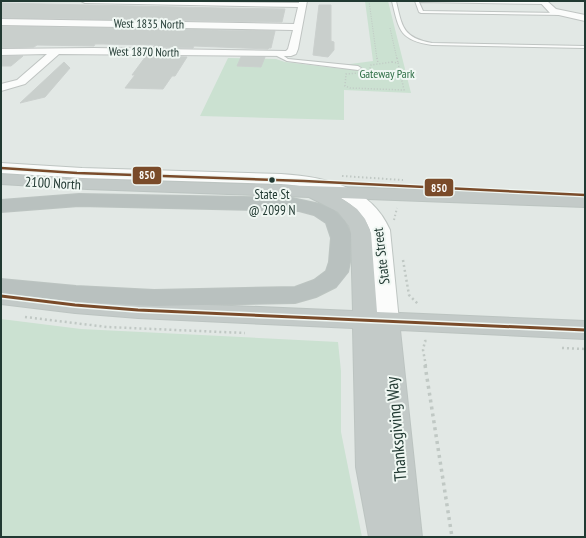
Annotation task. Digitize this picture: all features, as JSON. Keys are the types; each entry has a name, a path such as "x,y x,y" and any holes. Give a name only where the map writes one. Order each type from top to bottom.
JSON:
{"highway":[{"name":"2100 North","path":"1,179 87,184 295,188 344,193 585,201"},
{"path":"1,206 79,200 109,196 153,194 232,194 295,188 585,195"},
{"path":"295,188 321,196 339,204 356,220 361,233 376,320 372,467 386,537"},
{"path":"1,286 76,294 131,297 284,295 300,294 315,289 330,280 339,267 341,233 339,228 327,214 311,207 288,204 79,200"},
{"path":"1,296 75,305 138,310 585,330"},
{"name":"Thanksgiving Way","path":"376,320 405,537"}],"main road":[{"path":"1,168 295,188"},
{"name":"State Street","path":"344,193 364,205 378,223 380,230 376,320"}],"street":[{"path":"85,1 302,3 294,49 292,52 283,55"},
{"path":"544,2 553,11 585,18"},
{"name":"West 1835 North","path":"1,22 298,27"},
{"name":"West 1870 North","path":"1,52 126,51 283,55"},
{"path":"4,87 21,82 56,52"}],"lane":[{"path":"394,1 401,28 408,38 416,42 432,44 585,47"},
{"path":"544,2 418,1 421,12 563,14"},
{"path":"283,55 287,60 358,68"}],"path":[{"path":"369,1 378,64"},
{"path":"390,28 398,63 404,90 350,88 345,86 346,74 368,72 370,66 378,64 398,63"},
{"path":"395,226 394,220 398,206"},
{"path":"401,253 409,295 419,305"},
{"path":"433,341 425,341 423,350 452,537"},
{"path":"555,347 585,349"}],"green space":[{"name":"Gateway Park","path":"365,1 388,1 411,93 344,90 344,120 200,116 228,58 276,59 285,62 343,69 343,65 373,61"},
{"path":"1,319 81,329 338,342 341,371 341,432 362,537 1,537"}],"building":[{"path":"1,3 285,9 282,22 1,18"},
{"path":"319,5 331,5 331,41 334,42 334,50 328,57 313,55"},
{"path":"1,26 275,31 271,48 268,49 194,46 193,48 153,47 155,45 104,44 95,44 94,46 37,45 34,47 1,48"},
{"path":"1,56 23,56 11,66 1,66"},
{"path":"146,56 187,57 175,76 172,76 163,89 125,88 135,75 132,75"},
{"path":"241,57 265,57 261,67 237,66"},
{"path":"64,62 70,68 45,97 20,103"}],"transit line":[{"name":"850","path":"1,168 77,173 304,181 585,195"},
{"name":"850","path":"1,296 75,305 138,310 585,330"}],"place":[{"name":"State St @ 2099 N","path":"272,180"}]}
